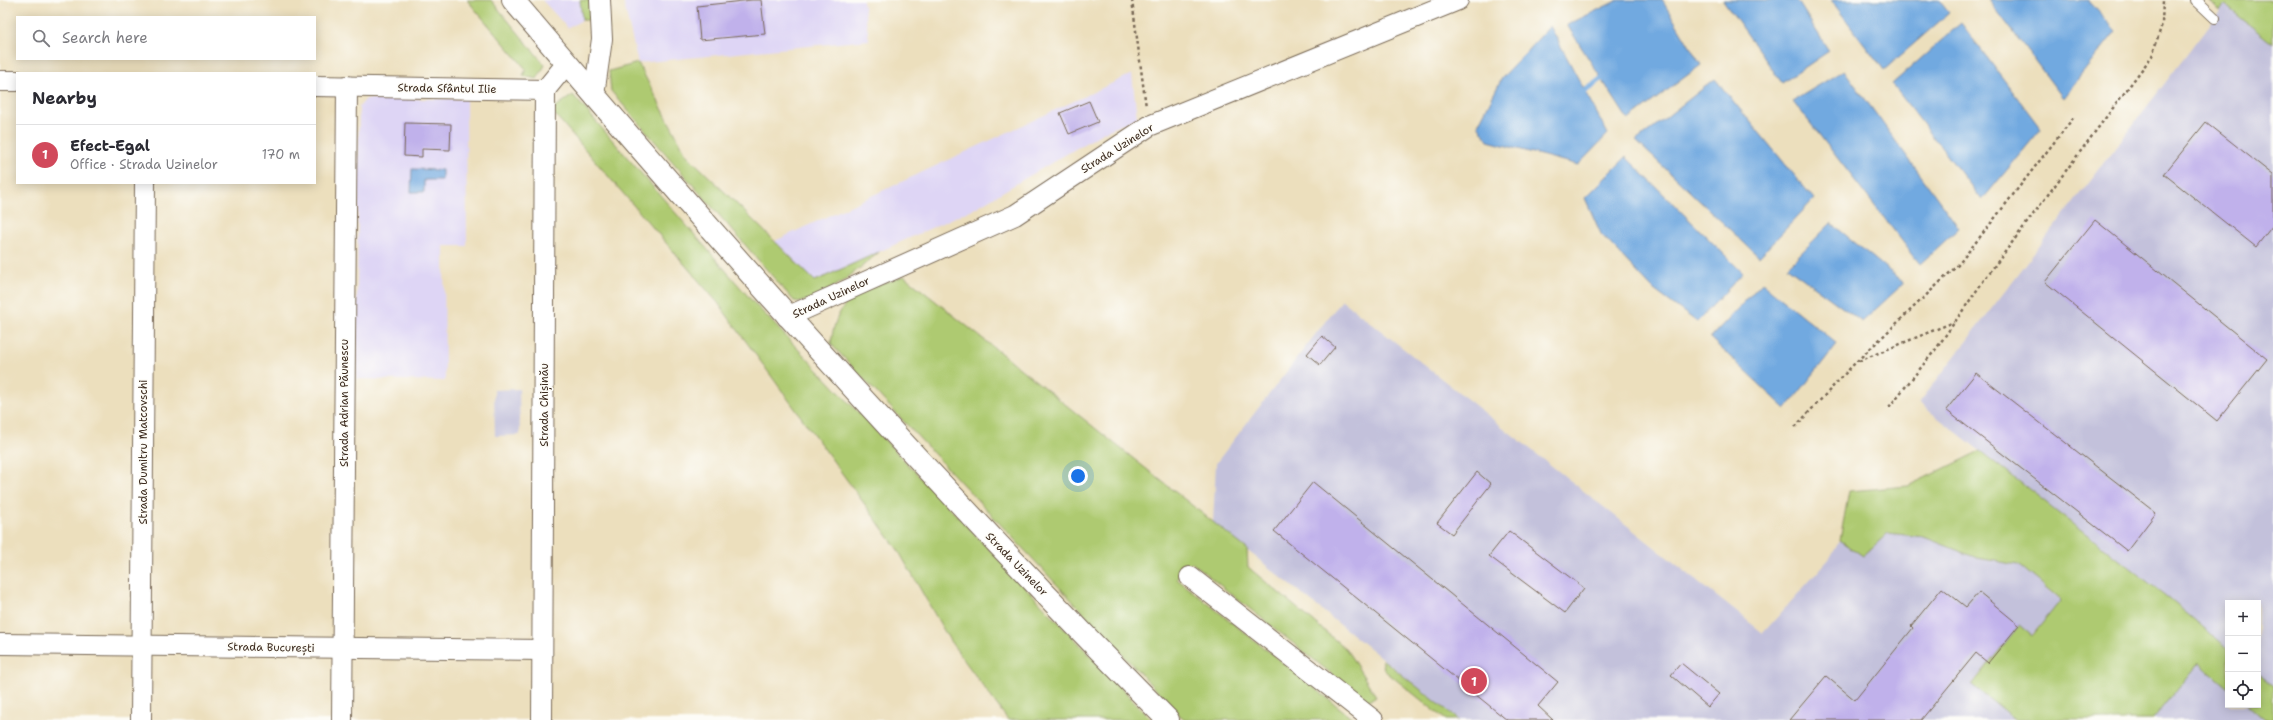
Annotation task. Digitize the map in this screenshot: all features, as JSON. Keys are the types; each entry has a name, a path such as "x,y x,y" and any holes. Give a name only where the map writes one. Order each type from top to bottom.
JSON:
{"street":[{"name":"Strada Uzinelor","path":"513,0 787,317 974,520 1168,720"},
{"path":"594,95 602,39 600,0"},
{"name":"Strada Uzinelor","path":"787,317 1015,215 1149,126 1458,0"},
{"path":"545,90 567,63"},
{"path":"0,81 16,81"},
{"name":"Strada Sfântul Ilie","path":"316,86 545,90"},
{"name":"Strada Adrian Păunescu","path":"342,720 347,86"},
{"name":"Strada Chișinău","path":"542,720 545,90"},
{"name":"Strada Dumitru Matcovschi","path":"141,720 145,184"},
{"path":"1190,577 1373,720"},
{"name":"Strada București","path":"0,644 542,650"}],"lane":[{"path":"2196,0 2215,18"}],"path":[{"path":"1132,0 1149,126"},
{"path":"1889,407 1936,349 1984,280 2152,56 2162,24 2164,0"},
{"path":"1795,427 1856,362 1958,265 2074,117"},
{"path":"1856,362 1955,322"}],"shaded area":[{"path":"542,0 580,0 582,20 568,28"},
{"path":"623,0 863,0 869,40 638,63"},
{"path":"2225,5 2273,44 2273,686 2261,676 2261,600 2225,600 2225,645 2167,597 1919,403"},
{"path":"1132,74 1137,118 1104,132 975,208 815,281 775,241"},
{"path":"366,99 466,99 467,246 444,246 445,381 356,379 359,107"},
{"path":"1342,300 1763,633 1830,558 1840,540 1863,556 1888,533 1924,537 1977,558 2019,565 2061,601 2031,636 2019,625 1972,684 2015,720 1459,720 1213,523 1216,463"},
{"path":"519,389 520,435 495,436 494,390"},
{"path":"2199,662 2225,685 2225,708 2250,708 2264,720 2153,720"}],"green space":[{"path":"467,0 491,0 545,65 537,79 523,76 526,69"},
{"path":"580,0 592,0 594,20 582,20"},
{"path":"2209,0 2273,0 2273,44 2225,5 2220,11"},
{"path":"638,63 686,154 815,281 879,252 851,275 826,292 814,298 803,301 794,301 611,91 609,71"},
{"path":"573,95 754,303 1152,720 1008,720 950,641 898,550 718,303 551,110"},
{"path":"904,276 1247,549 1248,567 1346,649 1376,696 1367,702 1191,562 1177,579 1355,720 1184,720 831,344 834,328 845,305 864,291"},
{"path":"1980,451 2167,597 2225,645 2225,685 2199,663 2153,720 2015,720 1972,685 2019,625 2032,636 2061,600 2019,565 1977,558 1924,537 1888,533 1863,556 1840,540 1849,491 1908,486"},
{"path":"1382,659 1459,720 1446,720 1384,670"},
{"path":"2261,676 2273,686 2273,720 2264,720 2250,708 2261,708"}],"water":[{"path":"1618,0 1662,0 1701,65 1628,120 1567,25"},
{"path":"1723,0 1797,0 1829,51 1782,83"},
{"path":"1831,0 1939,0 1949,13 1884,70"},
{"path":"1989,0 2088,0 2116,31 2063,98"},
{"path":"1961,23 2041,129 1982,200 1892,84"},
{"path":"1550,26 1608,134 1578,165 1488,141 1478,125 1502,78"},
{"path":"1844,70 1959,228 1920,264 1793,101"},
{"path":"1715,79 1814,199 1759,257 1636,141"},
{"path":"1626,157 1743,273 1697,322 1654,290 1601,234 1585,198"},
{"path":"412,169 442,170 442,180 424,180 424,192 411,192"},
{"path":"1831,223 1904,283 1862,322 1787,267"},
{"path":"1762,283 1837,344 1786,409 1710,338"}],"building":[{"path":"761,0 765,34 700,40 697,6"},
{"path":"1089,101 1098,122 1069,134 1060,113"},
{"path":"2206,122 2273,175 2273,225 2256,247 2164,174"},
{"path":"405,123 451,124 450,150 422,149 422,157 404,156"},
{"path":"2095,220 2267,359 2217,421 2045,282"},
{"path":"1322,336 1335,347 1320,365 1307,354"},
{"path":"1976,373 2156,513 2127,551 1946,410"},
{"path":"1477,472 1491,484 1452,534 1437,523"},
{"path":"1313,482 1558,682 1538,706 1553,720 1507,720 1274,531"},
{"path":"1509,531 1584,588 1565,613 1489,556"},
{"path":"1942,588 1966,607 1979,592 2019,625 1988,663 1976,653 1921,720 1789,720 1826,676 1855,700 1913,628 1911,626"},
{"path":"1681,663 1719,694 1708,707 1671,675"}],"waterway":[{"path":"1585,91 1601,79"}],"place":[{"name":"Efect-Egal","path":"1474,681"}]}
